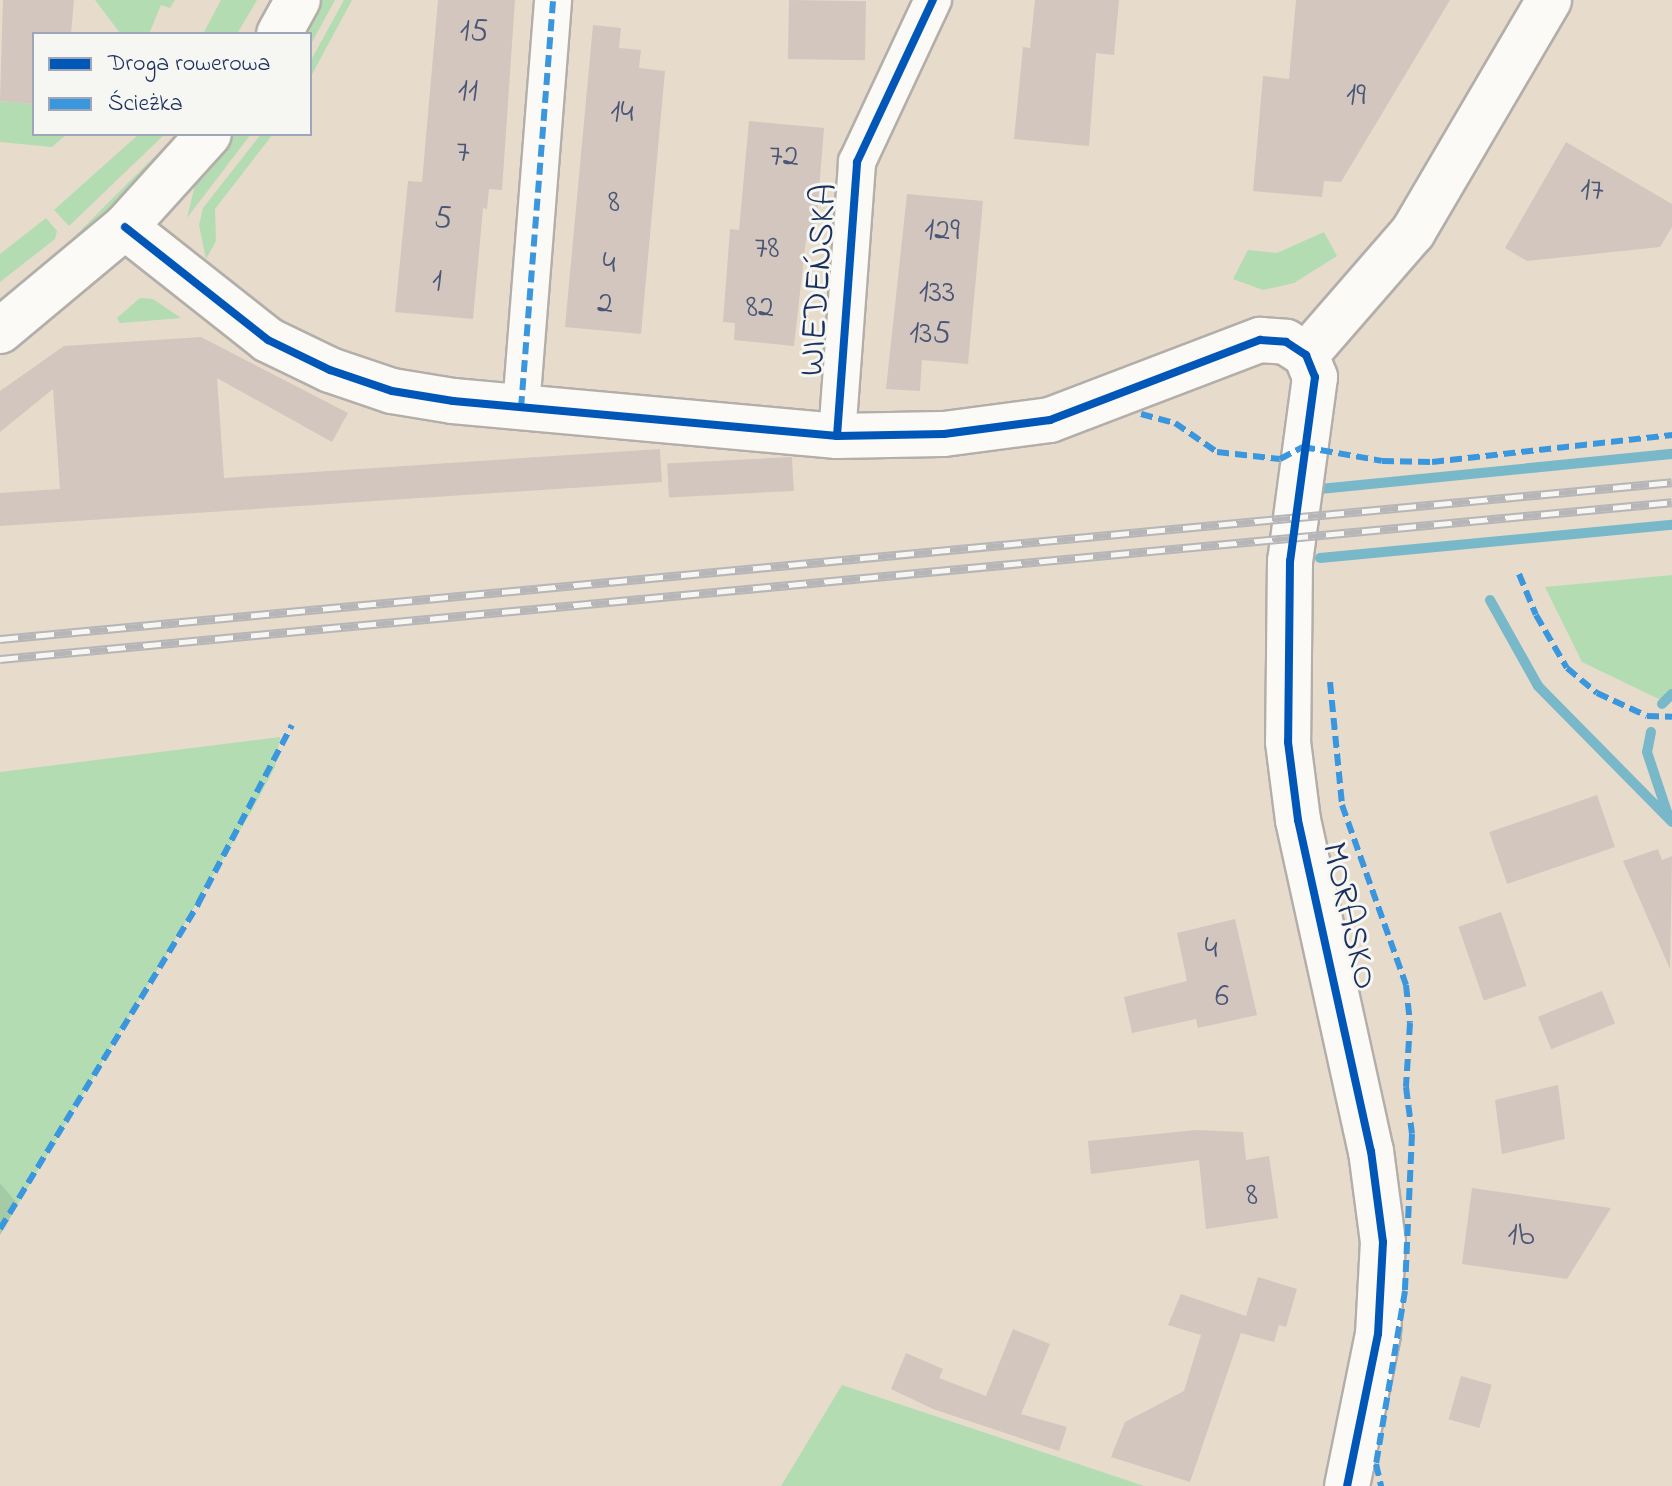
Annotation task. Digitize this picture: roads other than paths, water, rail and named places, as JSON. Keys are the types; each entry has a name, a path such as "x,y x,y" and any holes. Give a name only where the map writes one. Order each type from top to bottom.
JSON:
{"street":[{"path":"280,32 298,0"},
{"path":"521,408 553,0"},
{"name":"WIEDEŃSKA","path":"837,436 857,162 933,0"},
{"path":"125,227 268,340 330,370 392,391 521,408 837,436 944,434 1050,420 1260,340 1286,342 1306,355 1413,232 1549,0"},
{"path":"0,331 125,227 207,136"},
{"name":"MORASKO","path":"1306,355 1315,377 1290,561 1288,742 1298,820 1371,1151 1383,1242 1378,1334 1347,1486"}],"waterway":[{"path":"1320,489 1672,454"},
{"path":"1320,558 1672,525"},
{"path":"1490,600 1538,686 1672,822"},
{"path":"1662,704 1672,694"},
{"path":"1651,732 1647,752 1669,818"}],"railway":[{"path":"0,639 1672,482"},
{"path":"0,659 1672,502"}]}
